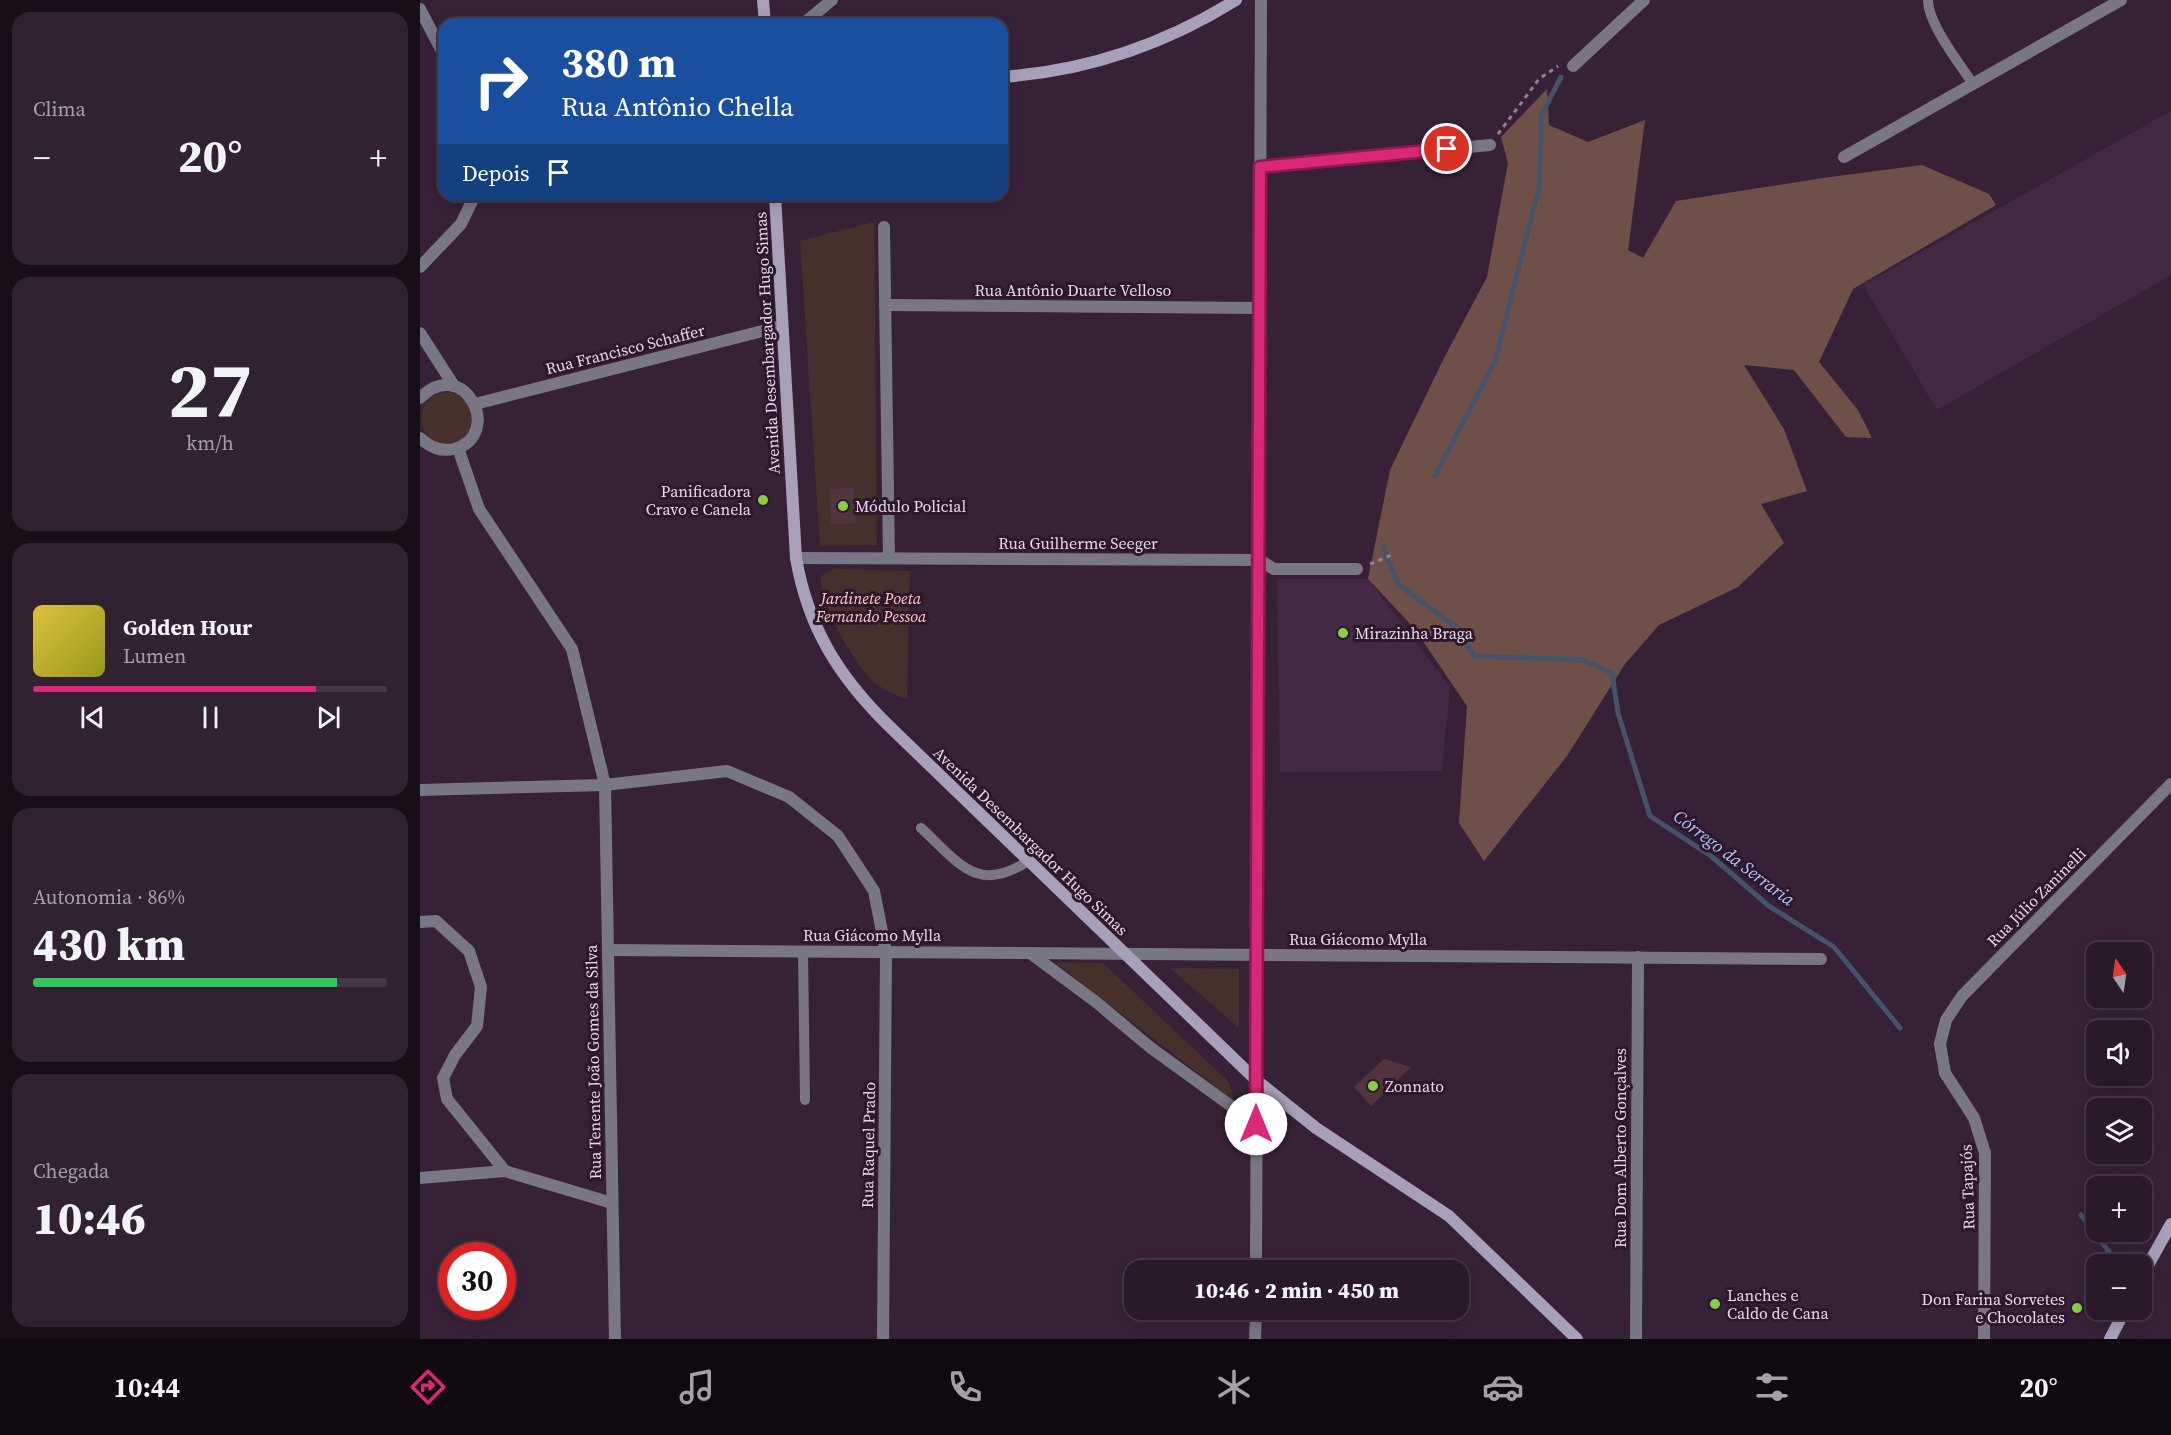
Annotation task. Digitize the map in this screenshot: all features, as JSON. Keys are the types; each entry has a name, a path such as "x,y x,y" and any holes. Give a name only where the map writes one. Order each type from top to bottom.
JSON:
{"main road":[{"path":"763,0 764,18"},
{"path":"1008,76 1060,71 1118,56 1180,32 1236,0"},
{"name":"Avenida Desembargador Hugo Simas","path":"775,201 796,558 802,587 814,622 847,682 889,726 1123,954 1256,1080 1316,1128 1449,1216 1577,1339"},
{"path":"2152,1258 2171,1224"},
{"path":"2110,1339 2120,1320"}],"street":[{"path":"810,18 832,0"},
{"path":"1256,1260 1261,0"},
{"path":"1573,66 1644,0"},
{"path":"1844,157 2121,0"},
{"path":"420,9 438,44"},
{"path":"1260,167 1490,145"},
{"path":"420,267 461,224 472,201"},
{"path":"884,227 889,558"},
{"name":"Rua Antônio Duarte Velloso","path":"885,305 1260,308"},
{"name":"Rua Francisco Schaffer","path":"475,404 782,326"},
{"path":"420,333 454,386"},
{"path":"420,398 435,387 454,386 463,390 475,404 478,414 473,434 458,448 437,449 420,438"},
{"name":"Rua Tenente João Gomes da Silva","path":"458,448 479,509 572,649 605,785 615,1339"},
{"name":"Rua Guilherme Seeger","path":"796,558 1259,560 1274,569 1357,569"},
{"name":"Rua Raquel Prado","path":"420,790 605,785 728,771 789,797 838,836 874,891 886,952 883,1339"},
{"name":"Rua Júlio Zaninelli","path":"1940,1044 1946,1020 1962,996 2171,784"},
{"path":"420,922 436,921 470,951 481,987 477,1026 455,1055 443,1078 447,1099 505,1171"},
{"name":"Rua Giácomo Mylla","path":"608,950 1821,958"},
{"path":"1030,953 1096,1002 1151,1048 1256,1124"},
{"name":"Rua Dom Alberto Gonçalves","path":"1636,1339 1638,957"},
{"name":"Rua Tapajós","path":"1940,1044 1945,1073 1974,1118 1984,1146 1984,1339"},
{"path":"420,1178 505,1171 612,1203"},
{"path":"1256,1320 1256,1339"}],"lane":[{"path":"1928,0 1928,6 1941,35 1973,84"},
{"path":"921,828 969,873 983,876 1010,874 1028,861"},
{"path":"803,951 806,1100"}],"path":[{"path":"1490,145 1539,79 1550,69 1573,66"},
{"path":"1357,569 1394,554"}],"shaded area":[{"path":"1547,89 1549,125 1588,142 1645,120 1628,250 1643,258 1676,201 1823,178 1922,165 1989,194 1996,205 1853,289 1819,362 1858,410 1872,438 1846,437 1794,370 1744,365 1784,429 1807,491 1761,504 1784,543 1738,587 1659,625 1625,664 1567,756 1484,861 1459,823 1467,706 1414,628 1368,579 1390,470 1443,360 1487,277 1508,163 1501,137"},
{"path":"2171,111 2171,275 1937,410 1863,285"},
{"name":"Mirazinha Braga","path":"1277,579 1368,579 1450,687 1442,771 1280,772"}],"green space":[{"path":"874,222 877,545 820,546 800,241"},
{"path":"447,392 461,396 469,404 473,418 469,432 461,440 447,444 433,440 425,432 421,418 425,404 433,396"},
{"name":"Jardinete Poeta Fernando Pessoa","path":"833,569 910,571 907,699 889,692 874,682 848,648 831,616 822,587 821,576"},
{"path":"1054,962 1103,963 1230,1083 1233,1100"},
{"path":"1170,968 1239,969 1239,1028"}],"building":[{"name":"Módulo Policial","path":"854,488 857,523 831,525 829,489"},
{"path":"1384,1059 1411,1067 1371,1106 1354,1087"}],"waterway":[{"path":"1435,476 1495,361 1539,188 1542,114 1561,77"},
{"name":"Córrego da Serraria","path":"1383,547 1398,584 1460,630 1474,656 1583,660 1612,673 1618,713 1650,816 1711,856 1769,906 1834,947 1900,1028"},
{"name":"Córrego da Serraria","path":"2081,1215 2110,1253"}],"place":[{"name":"Panificadora Cravo e Canela","path":"763,500"},
{"name":"Módulo Policial","path":"843,506"},
{"name":"Mirazinha Braga","path":"1343,633"},
{"name":"Zonnato","path":"1373,1086"},
{"name":"Lanches e Caldo de Cana","path":"1715,1304"},
{"name":"Don Farina Sorvetes e Chocolates","path":"2077,1308"}],"route":[{"path":"1256,1124 1260,167 1447,149"}]}
